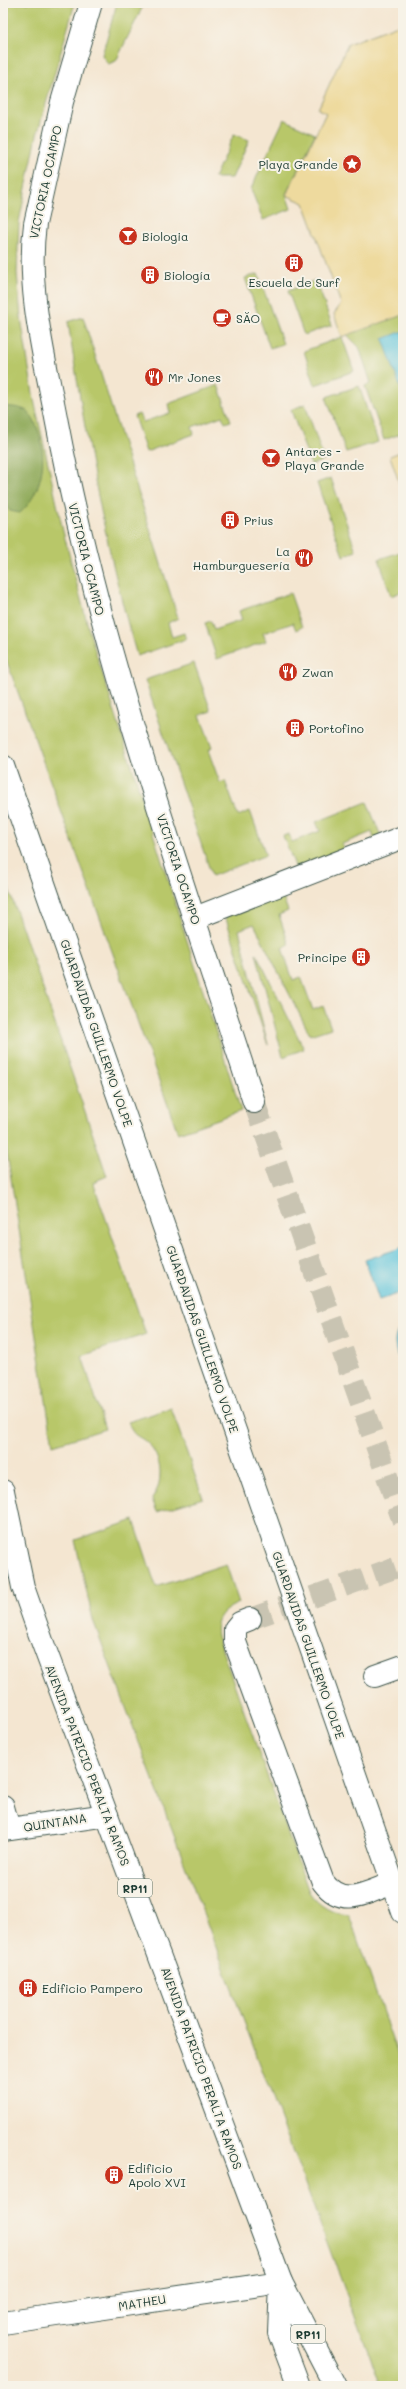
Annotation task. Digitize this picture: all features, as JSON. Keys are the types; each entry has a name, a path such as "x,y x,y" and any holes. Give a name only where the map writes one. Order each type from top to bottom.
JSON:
{"main road":[{"name":"VICTORIA OCAMPO","path":"91,3 62,102 35,224 32,243 34,295 65,464 101,618 254,1102"},
{"name":"GUARDAVIDAS GUILLERMO VOLPE","path":"3,766 403,1912"},
{"path":"195,918 403,837"},
{"name":"AVENIDA PATRICIO PERALTA RAMOS","path":"3,1496 7,1536 42,1641 281,2282 335,2386"},
{"path":"250,1619 240,1624 235,1629 235,1642 323,1882 334,1894 346,1898 393,1883"},
{"path":"375,1676 403,1666"},
{"path":"3,1807 6,1830"},
{"name":"QUINTANA","path":"6,1830 107,1815"},
{"name":"AVENIDA PATRICIO PERALTA RAMOS","path":"281,2282 279,2333 299,2386"},
{"name":"MATHEU","path":"3,2323 281,2282"}],"green space":[{"path":"3,3 75,3 37,135 19,222 17,273 21,318 34,400 63,531 90,634 241,1111 178,1133 3,651"},
{"path":"117,3 149,3 147,7 143,6 116,61 108,64 102,55"},
{"path":"284,119 315,134 286,194 291,209 263,220 251,189"},
{"path":"234,134 249,140 232,178 214,178"},
{"path":"258,274 283,344 270,348 245,278"},
{"path":"316,280 332,325 304,335 288,291"},
{"path":"403,315 403,433 384,440 365,386 371,383 359,347 347,335"},
{"path":"83,317 178,618 168,623 172,637 184,633 186,639 137,656 115,574 97,490 68,322"},
{"path":"342,337 354,371 315,385 304,351"},
{"path":"218,385 231,421 225,423 222,416 192,427 194,434 146,452 134,416 139,414 143,422 170,413 168,404"},
{"path":"359,386 378,442 346,452 326,397"},
{"path":"305,404 324,460 311,465 291,410"},
{"path":"3,406 18,408 28,412 39,432 42,444 43,457 39,482 35,493 20,513 10,511 3,501"},
{"path":"331,478 356,551 343,556 317,483"},
{"path":"403,551 403,591 391,596 379,559"},
{"path":"290,593 302,627 296,630 293,623 263,633 266,641 217,659 205,623 211,621 214,630 242,620 239,611"},
{"path":"194,663 211,711 200,715 212,748 208,750 220,783 225,781 238,816 250,811 266,855 212,876 145,680"},
{"path":"367,802 381,836 374,839 372,832 342,844 345,851 297,871 283,836 289,834 292,842 320,831 316,822"},
{"path":"3,872 107,1176 93,1182 146,1334 82,1356 105,1429 53,1445 3,1128"},
{"path":"282,895 288,911 279,915 289,945 282,948 293,980 301,977 313,1010 323,1006 331,1028 310,1035 254,924 239,930 268,1045 225,916"},
{"path":"256,953 304,1049 283,1057"},
{"path":"171,1408 203,1498 157,1512 152,1499 156,1493 160,1479 157,1459 150,1446 133,1432 128,1422"},
{"path":"134,1520 156,1587 226,1564 239,1603 224,1612 218,1619 216,1630 217,1636 309,1892 317,1902 331,1911 349,1915 403,2070 403,2386 381,2386 93,1620 75,1540"}],"sand":[{"name":"Playa Grande","path":"403,23 403,315 342,337 334,314 341,304 304,203 286,195 326,113 318,109 348,44"},
{"path":"403,451 403,494 390,456"}],"water":[{"path":"403,331 403,395 383,339"},
{"path":"403,1247 403,1292 379,1300 365,1260"},
{"path":"403,1325 403,1372 397,1354 395,1341 398,1330"}],"tunnel":[{"path":"254,1102 403,1521"},
{"path":"250,1619 403,1565"}],"place":[{"name":"Playa Grande","path":"352,164"},
{"name":"Biologia","path":"128,236"},
{"name":"Escuela de Surf","path":"294,263"},
{"name":"Biología","path":"150,275"},
{"name":"SĂO","path":"222,318"},
{"name":"Mr Jones","path":"154,377"},
{"name":"Antares - Playa Grande","path":"271,458"},
{"name":"Prius","path":"230,520"},
{"name":"La Hamburguesería","path":"304,558"},
{"name":"Zwan","path":"288,672"},
{"name":"Portofino","path":"295,728"},
{"name":"Principe","path":"361,957"},
{"name":"Edificio Pampero","path":"28,1988"},
{"name":"Edificio Apolo XVI","path":"114,2175"}]}
